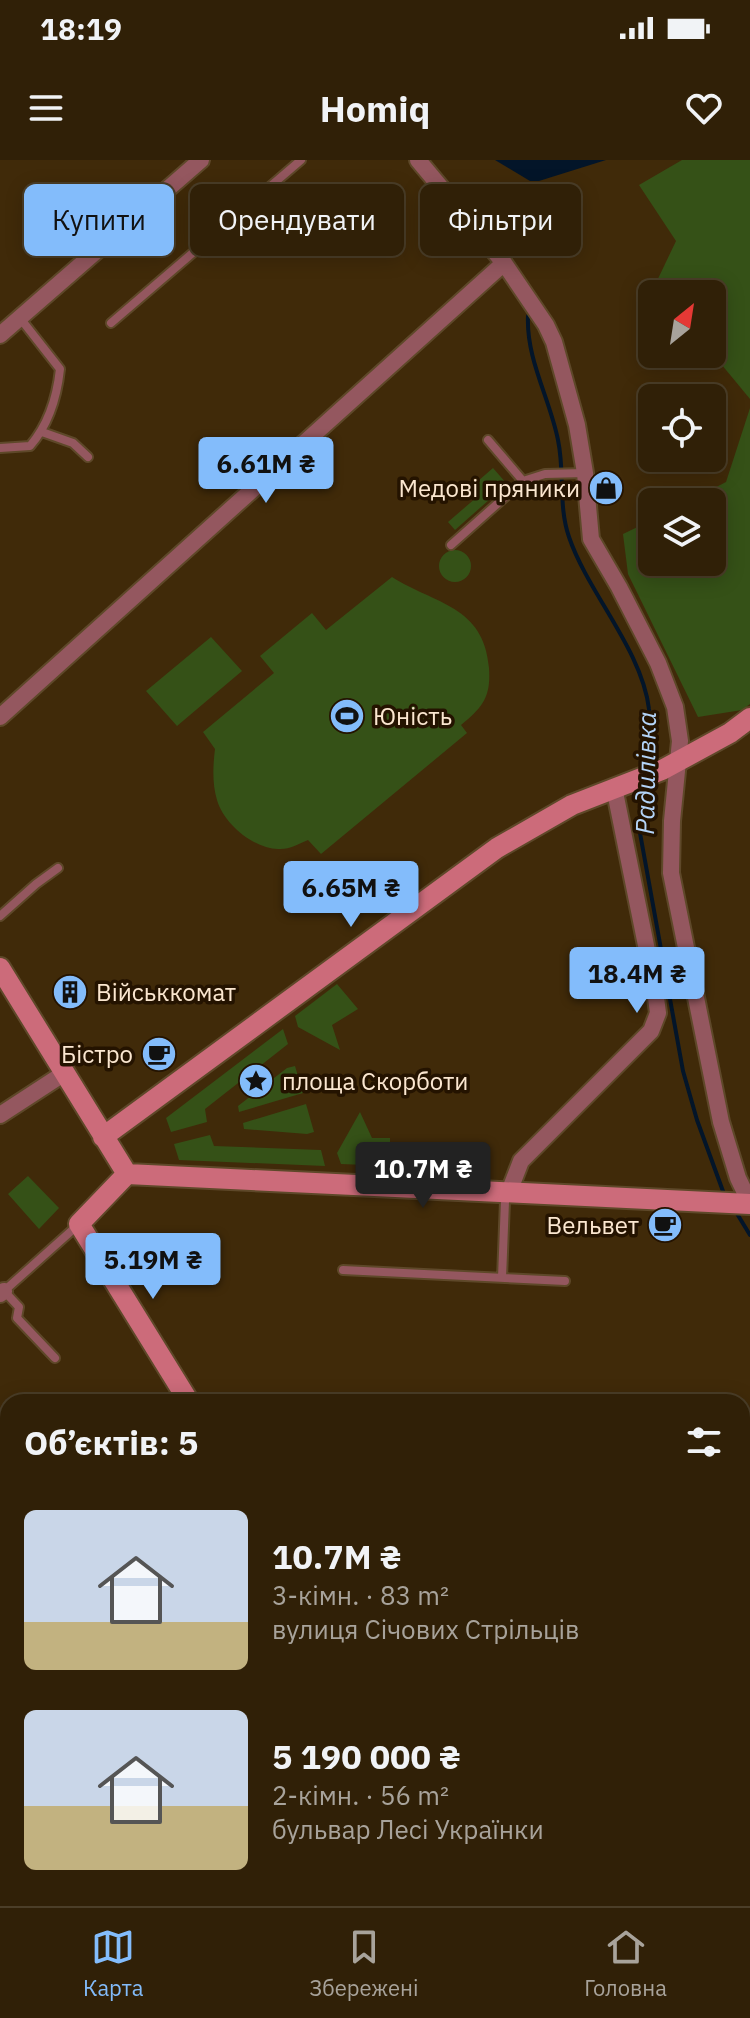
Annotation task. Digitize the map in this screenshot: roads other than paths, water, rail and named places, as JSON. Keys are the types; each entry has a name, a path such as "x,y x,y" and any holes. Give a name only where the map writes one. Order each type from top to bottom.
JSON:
{"street":[{"path":"0,335 201,160"},
{"path":"184,1394 79,1224 127,1174 740,1203 738,1178 721,1122 671,873 670,765 680,728 669,690 619,587 591,539 564,373 546,325 504,263 418,160"},
{"path":"0,717 504,263"},
{"path":"103,1137 497,848 572,805 670,765 730,733 750,718"},
{"path":"509,1192 521,1161 651,1031 658,1013 623,783"},
{"path":"0,968 127,1174"},
{"path":"0,1115 63,1074"}],"lane":[{"path":"111,323 301,160"},
{"path":"504,263 505,256"},
{"path":"0,448 30,446 42,432 49,417 60,369 20,318"},
{"path":"42,432 73,443 88,457"},
{"path":"488,440 523,481"},
{"path":"451,545 523,481 536,476 578,474"},
{"path":"0,916 58,868"},
{"path":"502,1278 505,1201 509,1192"},
{"path":"55,1358 17,1318 19,1307 2,1293 79,1224"},
{"path":"343,1270 565,1281"}],"water":[{"path":"495,160 606,160 530,181"}],"waterway":[{"name":"Радилівка","path":"528,316 531,348 558,440 569,537 626,643 644,687 650,724 646,770"},
{"name":"Радилівка","path":"643,786 640,833 683,1071 724,1194"},
{"name":"Радилівка","path":"736,1212 750,1235"}],"place":[{"name":"Медові пряники","path":"606,488"},
{"name":"Юність","path":"347,716"},
{"name":"Військкомат","path":"70,992"},
{"name":"Бістро","path":"159,1054"},
{"name":"площа Скорботи","path":"256,1081"},
{"name":"Вельвет","path":"665,1225"}]}
